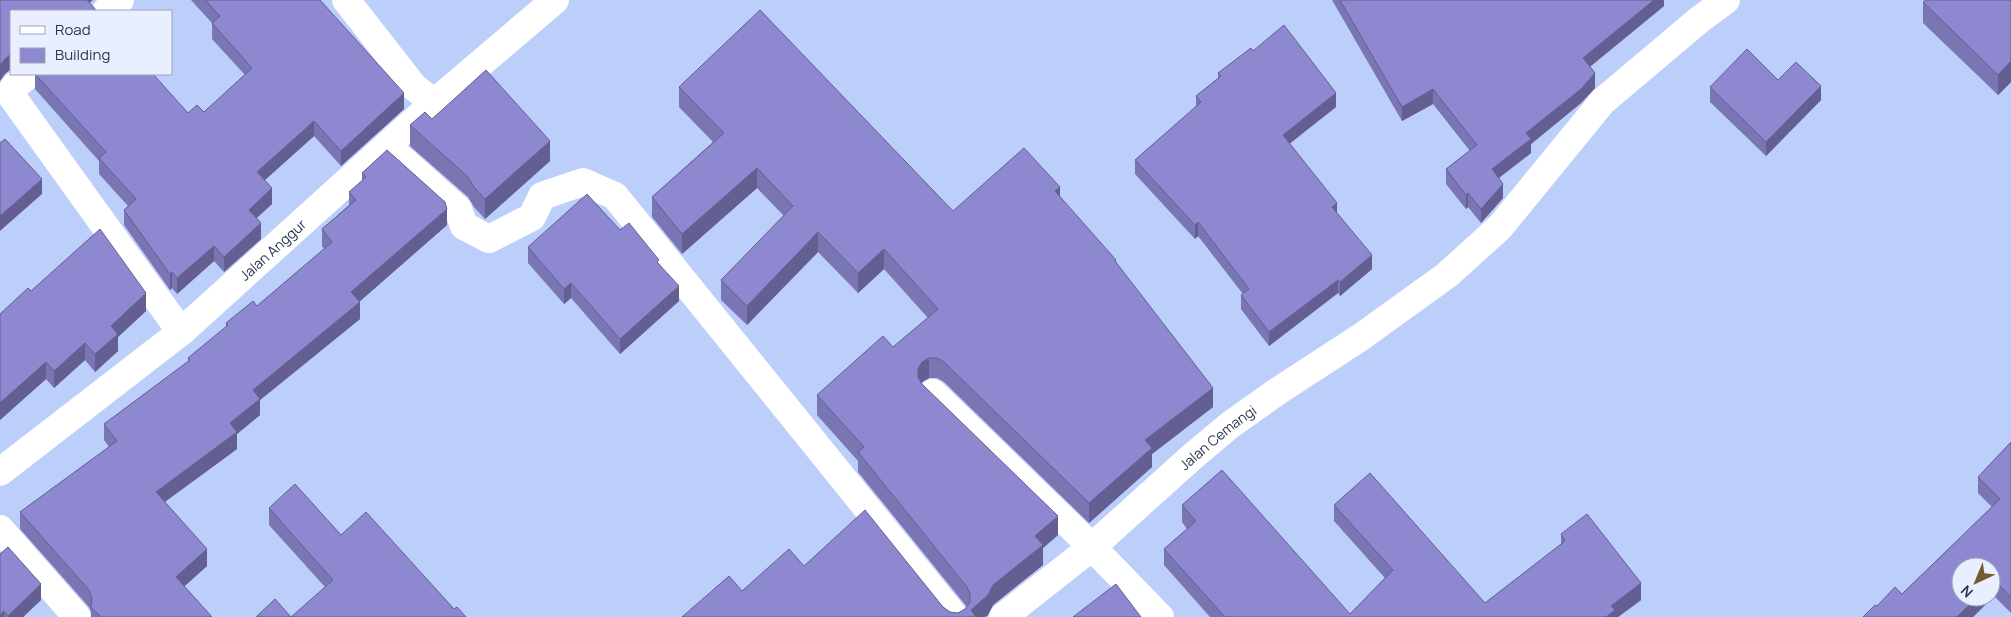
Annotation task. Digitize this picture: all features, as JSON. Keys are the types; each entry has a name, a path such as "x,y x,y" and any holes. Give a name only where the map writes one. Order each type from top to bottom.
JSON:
{"street":[{"path":"107,10 120,0"},
{"path":"346,0 414,87 434,104"},
{"name":"Jalan Anggur","path":"0,472 181,332 434,104 555,0"},
{"name":"Jalan Cemangi","path":"1003,617 1092,547 1230,425 1361,337 1447,275 1500,228 1603,100 1691,26 1726,0"},
{"path":"28,75 12,88 13,98 181,332"},
{"path":"387,146 458,210 464,226 489,239 532,217 542,196 583,182 614,196 954,617"},
{"path":"933,393 1092,547 1160,617"},
{"path":"0,529 76,617"}],"building":[{"path":"0,0 87,0 96,10 10,10 10,55 0,65"},
{"path":"205,0 320,0 404,93 341,151 314,121 257,172 272,188 249,210 261,223 224,257 214,246 177,278 172,272 170,274 124,210 136,199 99,158 106,152 36,75 154,75 188,113 197,105 204,112 252,68 212,23 220,16"},
{"path":"1340,0 1654,0 1583,58 1595,73 1581,89 1526,133 1531,139 1492,169 1503,184 1481,209 1468,193 1466,195 1446,169 1477,145 1433,89 1402,107"},
{"path":"1926,0 2011,0 2011,61 1998,75 1923,2"},
{"path":"760,10 953,211 1024,148 1060,187 1055,191 1116,260 1213,388 1145,440 1152,448 1089,503 944,362 937,358 929,358 922,362 918,369 918,377 922,384 1058,516 1035,536 1043,545 993,585 988,595 971,610 976,617 682,617 729,576 742,591 789,549 804,566 865,510 943,607 950,612 958,613 965,609 970,602 970,594 967,587 858,452 864,447 817,395 883,336 893,347 938,309 884,249 858,273 818,232 747,306 721,280 793,206 757,168 682,234 652,197 724,133 679,87"},
{"path":"1284,25 1336,93 1283,135 1337,203 1332,207 1372,255 1340,282 1338,280 1269,332 1241,295 1249,289 1198,222 1195,225 1135,160 1201,102 1196,96 1221,76 1218,73 1251,48 1253,51"},
{"path":"1747,49 1778,80 1796,62 1821,86 1766,142 1710,87"},
{"path":"486,70 550,141 485,199 468,177 410,125 425,112 432,119"},
{"path":"5,139 42,179 0,216 0,143"},
{"path":"387,150 445,202 447,209 351,292 360,302 253,390 260,399 230,423 237,432 156,492 207,549 176,577 212,617 101,617 91,607 92,598 89,590 20,512 117,441 104,424 190,360 188,358 228,325 226,323 253,301 257,306 332,242 322,229 356,200 349,192 366,177 362,173"},
{"path":"587,194 620,230 629,223 659,260 657,262 679,286 620,339 571,283 564,289 528,247"},
{"path":"100,229 146,293 111,326 118,334 95,354 85,343 54,371 46,362 0,403 0,314 28,288 31,291"},
{"path":"2011,442 2011,597 2001,587 2001,557 1951,557 1951,607 1967,607 1957,617 1863,617 1875,605 1877,606 1895,587 1902,594 2000,499 1978,477"},
{"path":"1222,470 1350,614 1393,570 1334,505 1370,473 1485,603 1565,541 1561,534 1587,514 1641,583 1611,606 1615,610 1606,617 1225,617 1164,549 1196,521 1182,505"},
{"path":"295,484 341,535 366,512 454,609 457,607 466,617 291,617 333,580 269,508"},
{"path":"8,547 41,584 8,616 4,611 0,615 0,554"},
{"path":"1116,584 1141,617 1073,617"},
{"path":"275,599 291,617 256,617"}]}
